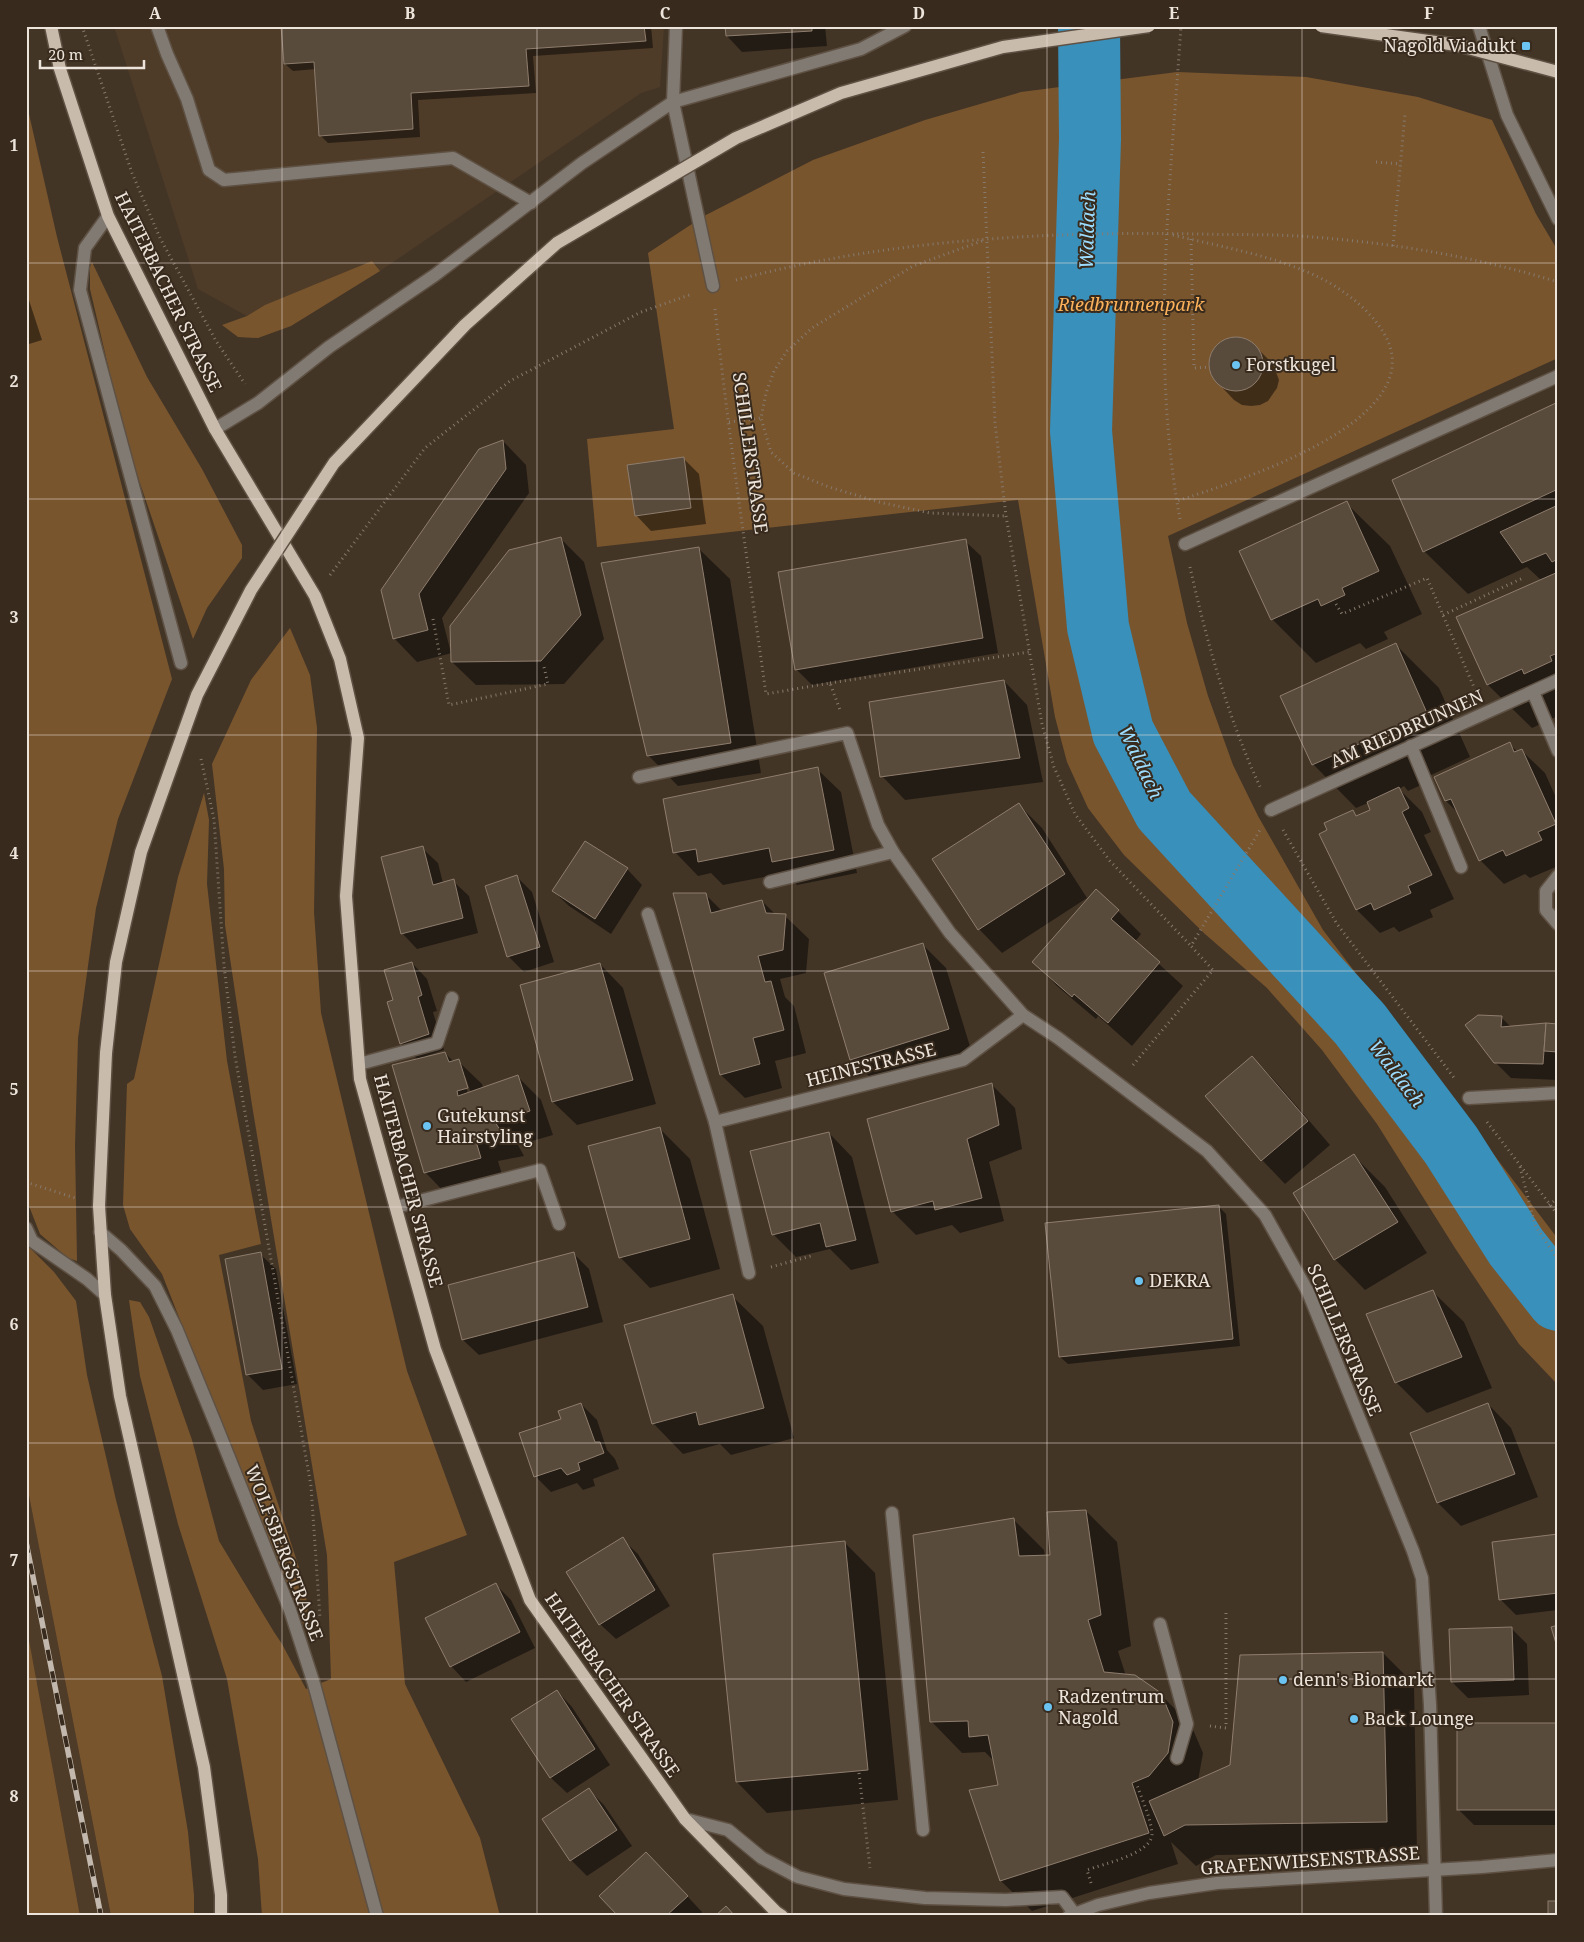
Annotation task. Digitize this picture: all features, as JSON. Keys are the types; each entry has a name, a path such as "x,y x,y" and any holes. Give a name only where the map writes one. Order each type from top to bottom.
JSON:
{"main road":[{"name":"HAITERBACHER STRASSE","path":"51,26 60,69 108,216 215,428 315,596 340,659 358,738 346,896 360,1079 436,1349 530,1600 685,1819 782,1916"},
{"path":"221,1916 222,1895 204,1767 120,1396 105,1295 99,1206 106,1053 116,962 141,852 198,695 251,590 334,463 464,325 557,243 736,138 841,94 1003,47 1149,26"},
{"path":"1320,26 1457,45 1558,72"}],"street":[{"path":"158,26 167,54 187,99 209,170 224,180 453,158 531,203"},
{"path":"676,26 673,102 713,286"},
{"path":"215,428 258,403 330,347 435,275 582,163 673,102 861,49 905,26"},
{"path":"1478,26 1507,115 1558,219"},
{"path":"108,216 85,248 80,290 181,663"},
{"path":"1185,544 1558,376"},
{"name":"AM RIEDBRUNNEN","path":"1271,810 1558,680"},
{"path":"1533,692 1558,751"},
{"path":"639,776 847,733"},
{"name":"SCHILLERSTRASSE","path":"847,733 878,825 893,852 950,933 1023,1015 1058,1038 1207,1151 1265,1215 1308,1292 1413,1551 1422,1578 1430,1705 1436,1916"},
{"path":"1411,746 1461,867"},
{"path":"770,882 893,852"},
{"path":"1558,876 1546,891 1546,910 1558,924"},
{"path":"648,914 715,1122 749,1273"},
{"path":"359,1064 437,1043 452,998"},
{"name":"HEINESTRASSE","path":"715,1122 963,1060 1023,1015"},
{"path":"1469,1098 1558,1093"},
{"path":"396,1207 540,1170 559,1224"},
{"path":"26,1228 32,1241 87,1279 105,1295"},
{"name":"WOLFSBERGSTRASSE","path":"100,1232 121,1250 155,1286 181,1338 290,1610 314,1684 377,1916"},
{"path":"892,1513 923,1830"},
{"path":"1160,1624 1188,1724 1177,1758"},
{"path":"685,1819 728,1830 762,1858 798,1877 844,1888 925,1898 1006,1900 1062,1896 1082,1912"},
{"name":"GRAFENWIESENSTRASSE","path":"1082,1912 1149,1893 1217,1883 1482,1868 1558,1860"}],"path":[{"path":"82,26 132,173 160,238 216,341 258,403"},
{"path":"1164,308 1167,233 1182,26"},
{"path":"1393,246 1405,114"},
{"path":"983,152 995,423 1006,516 1029,652 1042,724 1054,767 1075,814 1110,861 1213,970 1117,1084"},
{"path":"1376,162 1400,164"},
{"path":"1167,233 1271,259 1328,282 1364,308 1382,330 1391,349 1391,367 1384,389 1366,411 1333,436 1292,459 1177,501"},
{"path":"760,274 869,251 987,239 1028,236 1167,233 1299,236 1393,246 1452,254 1508,266 1558,282"},
{"path":"987,239 913,266 812,328 787,351 774,371 766,394 761,418 770,452 794,473 829,487 879,502 930,513 1006,516"},
{"path":"1192,240 1194,368 1208,367"},
{"path":"315,596 425,448 510,381 641,312 713,286"},
{"name":"SCHILLERSTRASSE","path":"713,286 724,397 730,422 766,694 830,683"},
{"path":"730,422 761,418"},
{"path":"1336,604 1342,614 1427,578 1486,713"},
{"path":"1443,615 1523,578"},
{"path":"433,619 449,705 548,684 544,667"},
{"path":"847,733 830,683 1029,652"},
{"path":"1271,810 1337,924 1558,1215"},
{"path":"214,819 224,966 234,1056 311,1486 320,1624"},
{"path":"1191,946 1258,833"},
{"path":"1519,1164 1535,1225 1558,1260"},
{"path":"26,1182 99,1206"},
{"path":"1550,1205 1558,1198"},
{"path":"749,1273 812,1256"},
{"path":"1188,1724 1226,1728 1226,1611"},
{"path":"860,1773 873,1891"},
{"path":"1082,1912 1086,1870 1140,1852 1148,1844 1152,1836 1151,1826 1137,1785"}],"shaded area":[{"path":"114,26 664,26 660,87 641,93 380,271 372,261 247,316 198,289"},
{"path":"26,1480 111,1916 80,1916 26,1624"}],"green space":[{"name":"Riedbrunnenpark","path":"1177,72 1306,77 1418,97 1492,120 1536,214 1558,251 1558,358 1168,536 1187,623 1208,696 1233,765 1258,816 1323,930 1558,1239 1558,1385 1519,1344 1455,1248 1377,1124 1322,1050 1267,988 1205,934 1124,855 1088,808 1067,762 1055,717 1018,500 597,547 587,439 674,429 648,253 704,216 813,160 925,120 1021,92"},
{"path":"26,101 57,237 172,679 118,819 96,908 78,1038 75,1146 77,1261 68,1258 40,1234 29,1206 26,1191"},
{"path":"372,261 380,271 291,326 258,338 238,337 222,325 247,316 265,305"},
{"path":"92,262 147,377 202,469 242,545 242,558 207,608 193,639 126,442 90,289 90,267"},
{"path":"290,628 310,675 317,728 314,912 321,1013 407,1371 467,1535 394,1562 405,1684 480,1838 500,1916 262,1916 258,1859 227,1679 178,1524 140,1376 129,1300 140,1302 149,1317 192,1440 219,1541 282,1644 306,1689 331,1679 327,1555 252,1105 225,925 224,869 212,764 251,680"},
{"path":"204,793 209,820 207,884 227,1061 261,1244 219,1255 251,1421 304,1583 312,1640 307,1633 272,1554 162,1274 130,1229 123,1205 127,1084 134,1079 178,877"},
{"path":"26,1244 54,1272 76,1301 87,1375 116,1500 162,1676 188,1832 194,1916 111,1916 26,1480"},
{"path":"26,1624 80,1916 26,1916"}],"building":[{"path":"281,26 644,26 646,41 526,49 529,86 411,93 413,129 319,136 314,62 284,64"},
{"path":"725,26 812,26 812,31 726,36"},
{"name":"Forstkugel","path":"1231,337 1241,337 1251,341 1259,349 1263,364 1259,379 1251,387 1241,391 1231,391 1221,387 1213,379 1209,369 1209,359 1213,349 1221,341"},
{"path":"1558,402 1558,489 1423,552 1392,480"},
{"path":"503,440 506,469 419,594 428,630 393,639 381,590 479,449"},
{"path":"684,457 691,508 635,516 627,465"},
{"path":"1347,501 1379,571 1342,588 1345,595 1321,606 1318,599 1271,620 1239,551"},
{"path":"1558,505 1558,559 1552,562 1546,553 1522,563 1500,532"},
{"path":"561,537 581,615 541,661 451,662 450,626 509,550"},
{"path":"966,539 983,638 795,670 778,572"},
{"path":"699,547 731,743 647,756 601,563"},
{"path":"1558,572 1558,653 1550,656 1552,661 1524,674 1522,669 1487,685 1456,617"},
{"path":"1396,643 1427,713 1387,732 1389,736 1363,748 1361,743 1312,765 1280,696"},
{"path":"1004,680 1020,758 880,777 869,702"},
{"path":"1510,742 1514,752 1522,749 1556,824 1538,832 1542,840 1506,856 1503,850 1479,861 1451,799 1445,801 1434,777"},
{"path":"818,767 834,850 772,862 769,848 698,862 696,849 673,853 663,799"},
{"path":"1399,787 1409,808 1402,812 1432,875 1408,886 1411,893 1374,910 1371,903 1356,910 1319,834 1327,830 1324,823 1353,810 1356,816 1370,810 1367,802"},
{"path":"1019,803 1065,874 978,930 932,859"},
{"path":"585,841 628,868 595,919 552,891"},
{"path":"423,846 433,885 454,879 463,918 401,934 381,857"},
{"path":"517,875 540,947 507,957 485,886"},
{"path":"1096,889 1119,910 1111,919 1160,962 1108,1023 1074,994 1072,997 1032,962"},
{"path":"673,893 706,893 711,913 762,900 766,913 786,914 783,950 758,956 765,982 771,981 784,1030 753,1038 760,1064 720,1075"},
{"path":"923,943 949,1029 850,1060 824,973"},
{"path":"412,962 422,995 418,997 429,1034 400,1044 387,1002 393,1000 384,970"},
{"path":"600,963 633,1080 552,1102 520,985"},
{"path":"1478,1015 1502,1016 1501,1027 1546,1023 1543,1064 1494,1063 1465,1025"},
{"path":"1546,1023 1558,1024 1558,1052 1544,1051"},
{"path":"445,1052 449,1062 459,1059 468,1088 457,1091 458,1096 518,1075 530,1111 495,1122 502,1133 475,1138 481,1158 424,1173 392,1065"},
{"path":"1252,1056 1308,1121 1261,1161 1205,1096"},
{"path":"992,1083 999,1125 967,1139 982,1198 935,1210 933,1201 891,1212 867,1119"},
{"path":"660,1127 690,1239 619,1258 588,1146"},
{"path":"829,1132 856,1240 826,1247 820,1223 772,1235 750,1151"},
{"path":"1354,1154 1398,1222 1334,1260 1293,1193"},
{"name":"DEKRA","path":"1219,1205 1233,1339 1059,1357 1045,1223"},
{"path":"261,1252 282,1369 246,1375 225,1259"},
{"path":"574,1252 588,1307 462,1340 448,1285"},
{"path":"1433,1290 1462,1357 1395,1383 1366,1314"},
{"path":"733,1294 764,1408 699,1425 696,1412 652,1424 624,1325"},
{"path":"581,1403 595,1442 600,1442 604,1453 578,1463 580,1470 567,1475 561,1468 534,1477 519,1433 561,1419 558,1411"},
{"path":"1488,1403 1515,1474 1437,1503 1410,1433"},
{"name":"Radzentrum Nagold","path":"1086,1510 1101,1615 1088,1620 1104,1672 1135,1675 1161,1693 1173,1722 1168,1753 1149,1776 1132,1783 1149,1833 1000,1881 969,1790 998,1785 988,1735 969,1737 968,1721 930,1722 913,1535 1014,1518 1019,1556 1050,1555 1047,1512"},
{"path":"1558,1534 1558,1593 1499,1600 1492,1542"},
{"path":"623,1537 655,1590 599,1625 566,1572"},
{"path":"845,1541 868,1770 736,1782 713,1554"},
{"path":"496,1583 520,1632 450,1667 425,1618"},
{"path":"1558,1625 1558,1650 1551,1627"},
{"path":"1512,1627 1514,1680 1451,1682 1449,1629"},
{"path":"1383,1652 1387,1822 1185,1825 1164,1836 1149,1801 1230,1765 1240,1655"},
{"path":"557,1690 595,1749 550,1778 511,1719"},
{"path":"1457,1723 1558,1723 1558,1810 1457,1810"},
{"path":"589,1788 617,1830 570,1861 542,1819"},
{"path":"646,1852 688,1896 666,1916 618,1916 599,1896"},
{"path":"1548,1901 1558,1901 1558,1916 1548,1916"},
{"path":"726,1906 735,1916 715,1916"}],"waterway":[{"name":"Waldach","path":"1089,26 1090,139 1081,431 1098,627 1123,732 1164,810 1360,1024 1451,1145 1516,1247 1558,1300"}],"railway":[{"path":"26,1542 101,1916"}],"place":[{"name":"Nagold Viadukt","path":"1526,46"},
{"name":"Forstkugel","path":"1236,365"},
{"name":"Gutekunst Hairstyling","path":"427,1126"},
{"name":"DEKRA","path":"1139,1281"},
{"name":"denn's Biomarkt","path":"1283,1680"},
{"name":"Radzentrum Nagold","path":"1048,1707"},
{"name":"Back Lounge","path":"1354,1719"}]}
